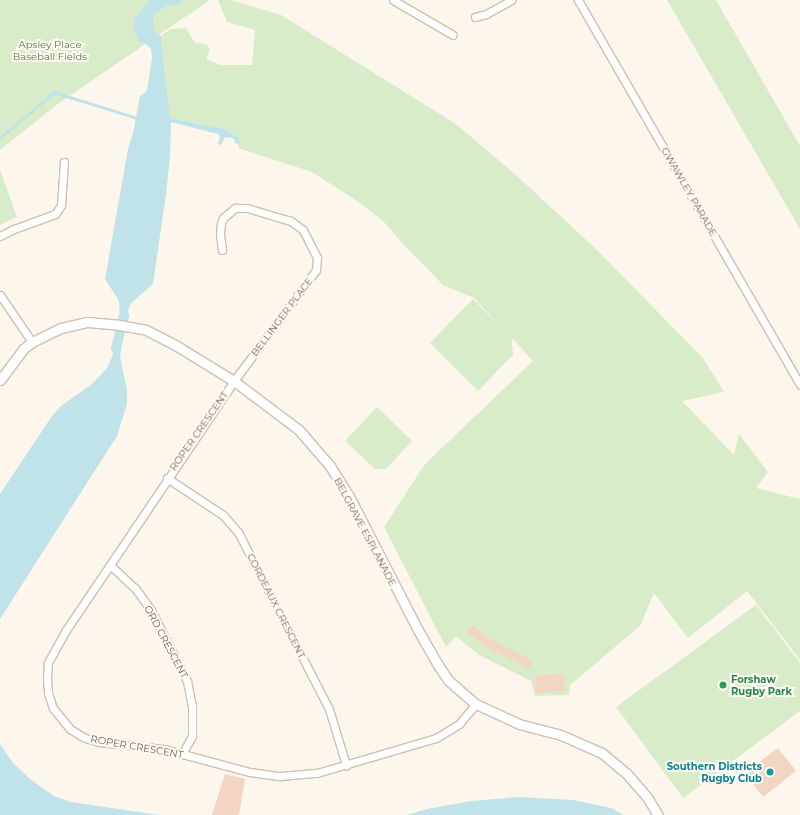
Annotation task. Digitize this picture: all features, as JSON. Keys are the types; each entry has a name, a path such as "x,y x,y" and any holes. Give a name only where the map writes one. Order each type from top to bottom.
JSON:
{"street":[{"path":"393,0 453,35"},
{"path":"475,18 486,14 511,0"},
{"name":"GWAWLEY PARADE","path":"578,0 800,384"},
{"path":"0,236 14,228 55,214 61,205 64,162"},
{"name":"BELLINGER PLACE","path":"222,250 220,223 226,214 241,207 275,216 298,225 307,235 316,258 317,265 314,275 234,381"},
{"path":"0,295 32,342"},
{"name":"BELGRAVE ESPLANADE","path":"0,380 23,349 32,342 61,328 87,322 122,325 146,330 177,346 234,381 299,430 330,466 348,496 388,574 438,665 448,680 476,704 519,724 561,735 602,753 627,774 648,797 658,815"},
{"name":"ROPER CRESCENT","path":"234,381 167,478 66,630 48,663 48,694 53,708 70,729 84,738 98,742 164,750 263,775 299,775 317,773 436,738 456,727 476,704"},
{"name":"CORDEAUX CRESCENT","path":"167,478 223,515 238,532 329,709 346,765"},
{"name":"ORD CRESCENT","path":"110,565 136,588 151,610 187,681 192,706 192,736 182,754"}],"green space":[{"name":"Apsley Place Baseball Fields","path":"0,0 210,0 59,103 0,150"},
{"path":"218,0 230,0 281,15 456,124 516,175 597,250 703,358 724,392 682,401 734,455 739,434 768,472 756,488 800,499 800,660 747,591 688,638 654,593 640,626 570,685 569,695 535,696 531,681 479,655 456,636 446,647 384,527 425,464 533,361 512,338 513,355 478,391 430,343 473,299 506,332 474,298 443,285 384,222 360,203 312,172 238,148 240,138 224,129 170,118 161,36 170,29 186,28 194,42 207,45 210,50 206,59 220,65 252,65 255,30 227,22"},
{"path":"667,0 716,0 800,146 800,229"},
{"path":"0,170 17,217 0,225"},
{"path":"377,407 412,441 386,469 375,469 345,441"},
{"name":"Forshaw Rugby Park","path":"756,605 800,663 800,711 683,798 616,707"}],"water":[{"path":"150,0 182,0 179,5 168,5 153,15 154,30 161,36 170,118 224,129 240,138 239,144 235,143 235,140 232,138 225,137 221,145 218,144 220,137 218,134 171,122 170,157 166,194 153,284 131,303 126,315 120,315 119,301 105,279 128,149 133,133 140,96 147,91 152,58 151,49 139,41 133,28 135,18"},
{"path":"117,335 123,336 120,357 127,390 127,404 117,436 0,619 0,494 52,416 62,405 91,385 107,368 112,357"},
{"path":"0,744 13,763 30,779 54,796 71,802 159,815 0,815"},
{"path":"518,797 573,800 611,808 624,815 406,815 432,808 471,801"}],"building":[{"path":"472,625 489,639 533,661 529,668 484,646 467,632"},
{"path":"564,674 565,691 536,693 535,675"},
{"name":"Southern Districts Rugby Club","path":"778,748 796,771 763,797 745,773"},
{"path":"225,774 245,779 239,815 212,815"}],"waterway":[{"path":"0,138 54,92 137,118"},
{"path":"116,348 124,315"}],"place":[{"name":"Forshaw Rugby Park","path":"723,685"},
{"name":"Southern Districts Rugby Club","path":"770,772"}]}
